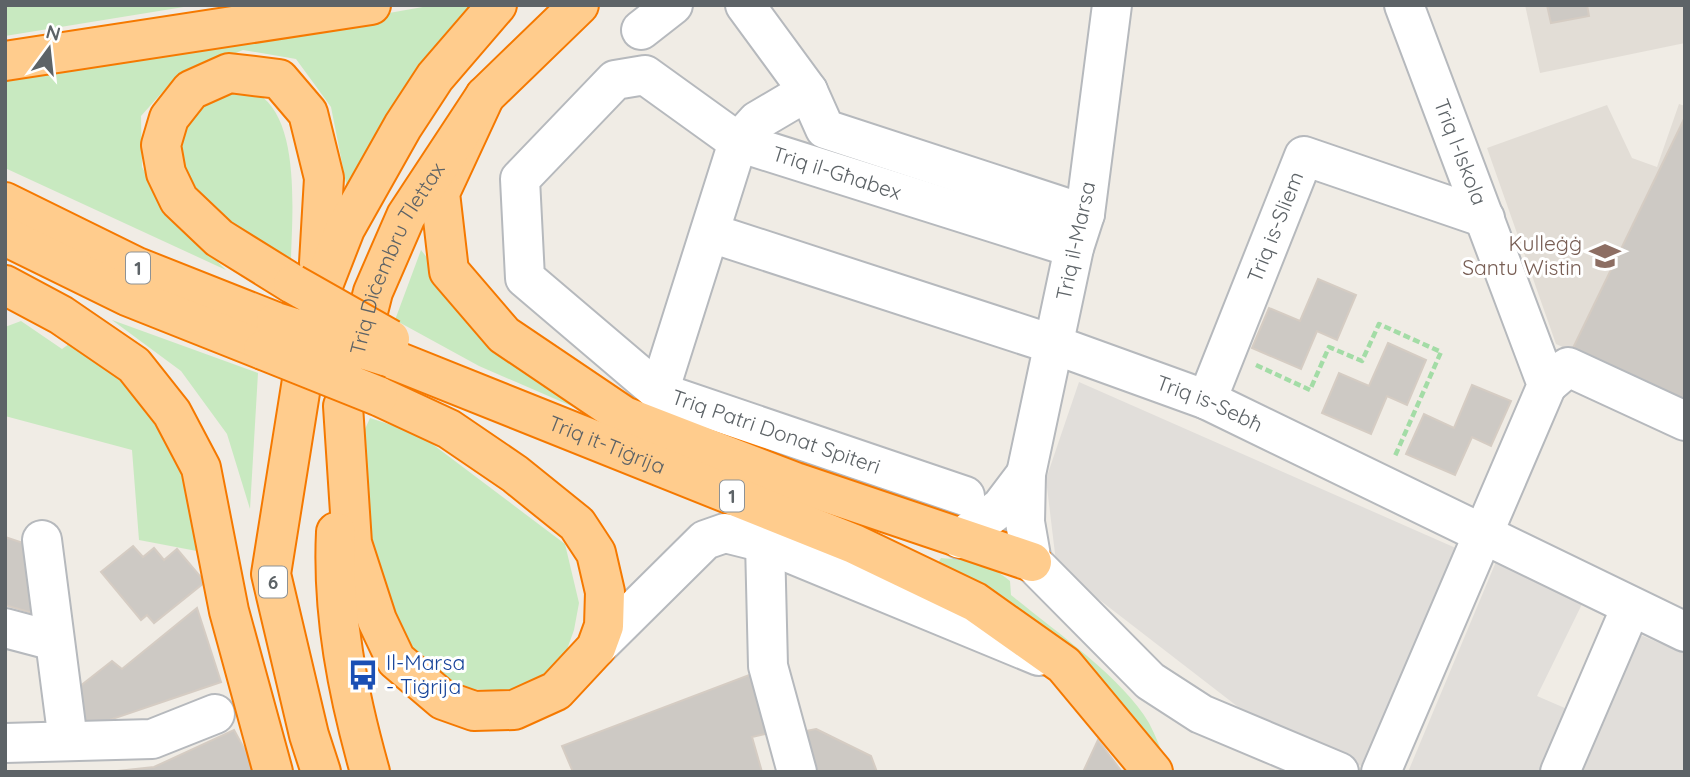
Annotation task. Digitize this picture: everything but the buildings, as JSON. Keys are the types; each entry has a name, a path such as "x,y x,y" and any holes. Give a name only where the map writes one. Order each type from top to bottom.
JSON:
{"highway":[{"path":"5,61 370,5"},
{"name":"6","path":"321,772 309,735 271,574 303,297 403,126 435,77 497,5"},
{"name":"Triq Diċembru Tlettax","path":"370,772 351,706 338,615 336,540 361,401 373,292 406,216 485,96 579,5"},
{"path":"303,297 323,229 324,178 308,113 279,79 229,73 191,90 169,118 161,145 166,173 178,200 219,238 303,297 387,347"},
{"path":"485,96 440,193 449,271 504,335 624,416 795,482 1032,562"},
{"name":"Triq it-Tiġrija","path":"5,202 269,336 361,401 449,429 515,474 576,524 596,553 605,592 604,626 596,648"},
{"name":"Triq it-Tiġrija","path":"5,236 127,296 269,336 387,347 493,400 855,544 975,602 1064,666 1153,772"},
{"path":"5,285 61,315 134,365 172,413 201,468 229,611 273,772"},
{"path":"361,401 352,543 377,620 396,660 443,700 474,711 514,710 556,691 596,648"}],"street":[{"path":"641,30 673,5"},
{"name":"Triq il-Għabex","path":"745,5 808,91 825,130 1079,231"},
{"name":"Triq il-Marsa","path":"1032,562 1025,522 1026,474 1079,231 1112,5"},
{"name":"Triq l-Iskola","path":"1404,5 1547,385"},
{"name":"Triq il-Għabex","path":"615,80 645,75 738,142 1079,231"},
{"name":"Triq Patri Donat Spiteri","path":"615,80 520,179 525,278 659,392 965,496"},
{"path":"659,392 738,142 757,121 808,91"},
{"name":"Triq is-Sliem","path":"1207,400 1304,156 1485,218"},
{"name":"Triq is-Sebħ","path":"711,233 1055,345 1207,400 1486,533 1685,632"},
{"path":"1381,772 1486,533 1547,385 1568,367 1685,421"},
{"name":"Triq il-Marsa","path":"960,539 1002,507 1026,474"},
{"path":"596,648 705,540 725,533 765,543 1064,666"},
{"path":"42,540 68,741"},
{"path":"765,543 768,666 797,772"},
{"path":"1032,562 1150,681 1201,714 1339,772"},
{"path":"1560,772 1632,607"},
{"path":"5,628 54,641"},
{"path":"5,743 152,739 215,714"}],"path":[{"path":"1227,351 1310,390 1329,347 1362,361 1379,324 1441,352 1382,483"}],"shaded area":[{"path":"1525,5 1685,5 1685,43 1540,73"},
{"name":"Kulleġġ Santu Wistin","path":"1679,104 1685,106 1685,402 1556,344 1487,148 1607,105 1632,158 1657,167"},
{"path":"1079,382 1458,549 1361,766 1255,720 1097,598 1056,562 1046,479"},
{"path":"1498,557 1585,598 1537,696 1567,709 1541,772 1408,772"},
{"path":"1636,633 1685,654 1685,772 1575,772"}],"green space":[{"path":"5,5 196,5 5,36"},
{"path":"434,5 477,5 347,188 331,107 296,59 243,50 175,78 141,116 142,167 168,214 226,270 5,168 5,81"},
{"path":"215,85 258,94 272,107 281,125 288,146 291,170 291,259 216,215 182,173 173,139"},
{"path":"421,250 489,336 606,421 479,366 395,320"},
{"path":"112,320 258,373 250,509 227,434 181,371"},
{"path":"21,321 62,349 76,339 123,383 152,416 175,452 184,472 193,501 202,552 139,540 132,450 5,416 5,327"},
{"path":"370,418 419,434 565,544 579,603 574,630 565,655 543,675 518,691 463,689 414,658 374,581 357,447"},
{"path":"941,558 978,564 994,570 1010,581 1011,595 1086,655 1137,706 1152,728 1166,763 938,563"}],"place":[{"name":"Kulleġġ Santu Wistin","path":"1605,256"},
{"name":"Il-Marsa - Tiġrija","path":"363,675"}]}
